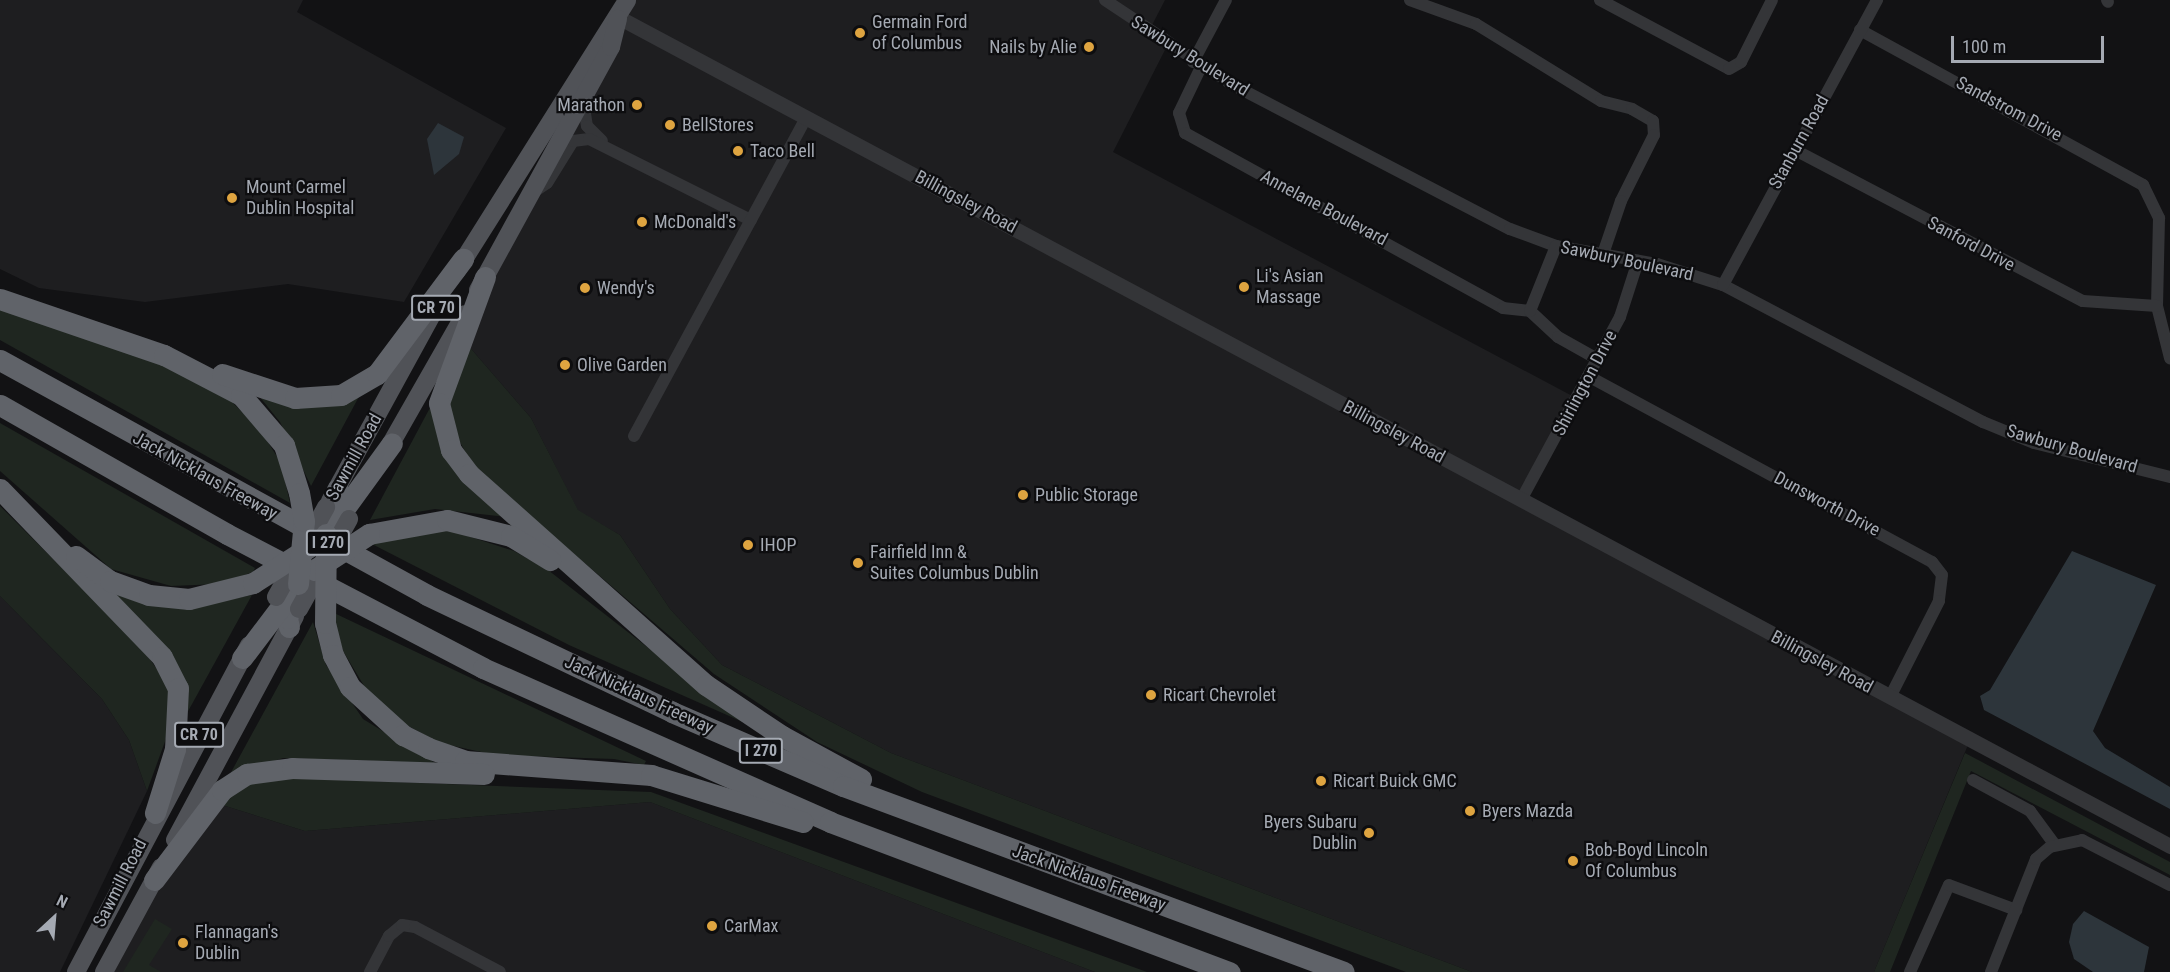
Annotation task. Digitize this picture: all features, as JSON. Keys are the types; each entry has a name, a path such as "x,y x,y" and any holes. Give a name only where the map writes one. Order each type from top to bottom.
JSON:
{"highway":[{"path":"0,299 295,398 341,395 377,374 463,259"},
{"path":"485,277 439,403 451,450 469,474 706,685 782,736 845,772 1033,858"},
{"path":"164,355 241,395 267,420 284,445 299,493 302,552 298,584 288,608 242,657"},
{"name":"Jack Nicklaus Freeway","path":"0,360 248,501 486,624 832,782 1344,972"},
{"name":"I 270","path":"0,405 227,534 483,668 892,846 1230,972"},
{"path":"0,488 110,581 149,595 189,599 253,584 326,534 338,513 392,444"},
{"path":"0,488 162,657 178,688 176,749 155,813"},
{"path":"337,489 338,513"},
{"path":"298,584 324,563 369,534 447,520 511,536 635,623"},
{"path":"326,534 325,623 333,655 350,687 403,735 465,761 651,775 726,801 892,846"},
{"path":"154,880 222,790 269,768 551,776 597,771"}],"main road":[{"name":"Sawmill Road","path":"337,489 463,259 598,39 618,17 627,0"},
{"name":"Sawmill Road","path":"392,444 611,47 618,17"},
{"name":"Sawmill Road","path":"104,972 154,880 288,608 302,552 338,513"},
{"name":"Sawmill Road","path":"288,608 324,563 338,513"},
{"name":"Sawmill Road","path":"76,972 155,813 242,657"}],"street":[{"name":"Sawbury Boulevard","path":"1105,0 1197,64 1469,210 1557,246 1638,261 1723,285 1983,423 2034,443 2170,477"},
{"name":"Annelane Boulevard","path":"1226,0 1197,64 1179,112 1185,133 1503,308 1530,311"},
{"path":"1410,0 1476,24 1532,53 1601,101 1632,109 1653,121 1654,135 1621,201 1603,254"},
{"path":"1600,0 1734,69 1772,0"},
{"name":"Stanburn Road","path":"1723,285 1877,0"},
{"name":"Billingsley Road","path":"618,17 2170,846"},
{"name":"Sandstrom Drive","path":"1860,30 2131,176 2152,195 2159,218 2157,306"},
{"path":"583,98 587,126 602,141 751,220"},
{"path":"634,436 806,118"},
{"path":"529,195 547,183 573,141 602,141"},
{"name":"Sanford Drive","path":"1795,150 2083,301 2157,306"},
{"path":"1557,246 1530,311 1558,337 1597,359"},
{"name":"Shirlington Drive","path":"1521,500 1620,317 1638,261"},
{"path":"2157,306 2170,358"},
{"name":"Dunsworth Drive","path":"1588,376 1932,562 1942,575 1939,601 1890,697"},
{"path":"1973,780 2030,811 2055,845"},
{"path":"1991,972 2036,859 2055,845 2082,840 2170,885"},
{"path":"1910,972 1949,885 2016,910"},
{"path":"370,972 389,936 402,926 415,927 500,972"}],"shaded area":[{"name":"Mount Carmel Dublin Hospital","path":"0,0 303,0 297,12 506,128 404,302 288,284 145,302 39,288 0,269"},
{"path":"627,0 1165,0 1149,31 1168,44 1113,152 1576,398 1522,500 1970,740 1874,972 1472,972 891,753 722,665 670,609 620,535 578,511 531,418 466,343 485,277"},
{"path":"438,123 464,137 459,154 434,175 427,139"},
{"path":"0,306 143,355 229,399 261,431 281,463 290,503 0,340"},
{"path":"466,343 531,418 578,510 620,535 670,609 722,665 891,753 1472,972 1406,972 922,792 817,742 714,674 475,469 447,419 452,371"},
{"path":"255,391 362,391 311,486 280,422"},
{"path":"432,404 442,453 507,517 435,509 370,520"},
{"path":"0,423 255,568 253,572 219,584 171,586 111,569 0,471"},
{"path":"0,506 143,649 167,684 175,714 147,791 129,740 102,699 0,596"},
{"path":"443,528 514,551 548,570 745,723 569,645 370,543"},
{"path":"2072,551 2156,585 2093,731 2105,748 2170,787 2170,809 1984,710 1980,696 1990,690"},
{"path":"112,591 193,607 252,595 186,715"},
{"path":"0,596 102,699 129,740 147,791 60,972 0,972"},
{"path":"332,612 646,761 644,765 614,759 495,755 440,743 401,722 366,689 343,651"},
{"path":"313,622 326,665 363,719 435,763 283,758 229,776"},
{"path":"1965,753 2170,862 2170,875 1971,771 1890,972 1874,972"},
{"path":"266,777 651,792 1147,972 1095,972 650,802 305,831 219,804 229,792"},
{"path":"650,802 1095,972 112,972 158,886 219,804 305,831"},
{"path":"2084,911 2149,947 2144,972 2093,972 2074,959 2069,942 2073,924"},
{"path":"155,919 172,929 149,965 161,972 123,972"}],"place":[{"name":"Germain Ford of Columbus","path":"860,33"},
{"name":"Nails by Alie","path":"1089,47"},
{"name":"Marathon","path":"637,105"},
{"name":"BellStores","path":"670,125"},
{"name":"Taco Bell","path":"738,151"},
{"name":"Mount Carmel Dublin Hospital","path":"232,198"},
{"name":"McDonald's","path":"642,222"},
{"name":"Li's Asian Massage","path":"1244,287"},
{"name":"Wendy's","path":"585,288"},
{"name":"Olive Garden","path":"565,365"},
{"name":"Public Storage","path":"1023,495"},
{"name":"IHOP","path":"748,545"},
{"name":"Fairfield Inn & Suites Columbus Dublin","path":"858,563"},
{"name":"Ricart Chevrolet","path":"1151,695"},
{"name":"Ricart Buick GMC","path":"1321,781"},
{"name":"Byers Mazda","path":"1470,811"},
{"name":"Byers Subaru Dublin","path":"1369,833"},
{"name":"Bob-Boyd Lincoln Of Columbus","path":"1573,861"},
{"name":"CarMax","path":"712,926"},
{"name":"Flannagan's Dublin","path":"183,943"}]}
